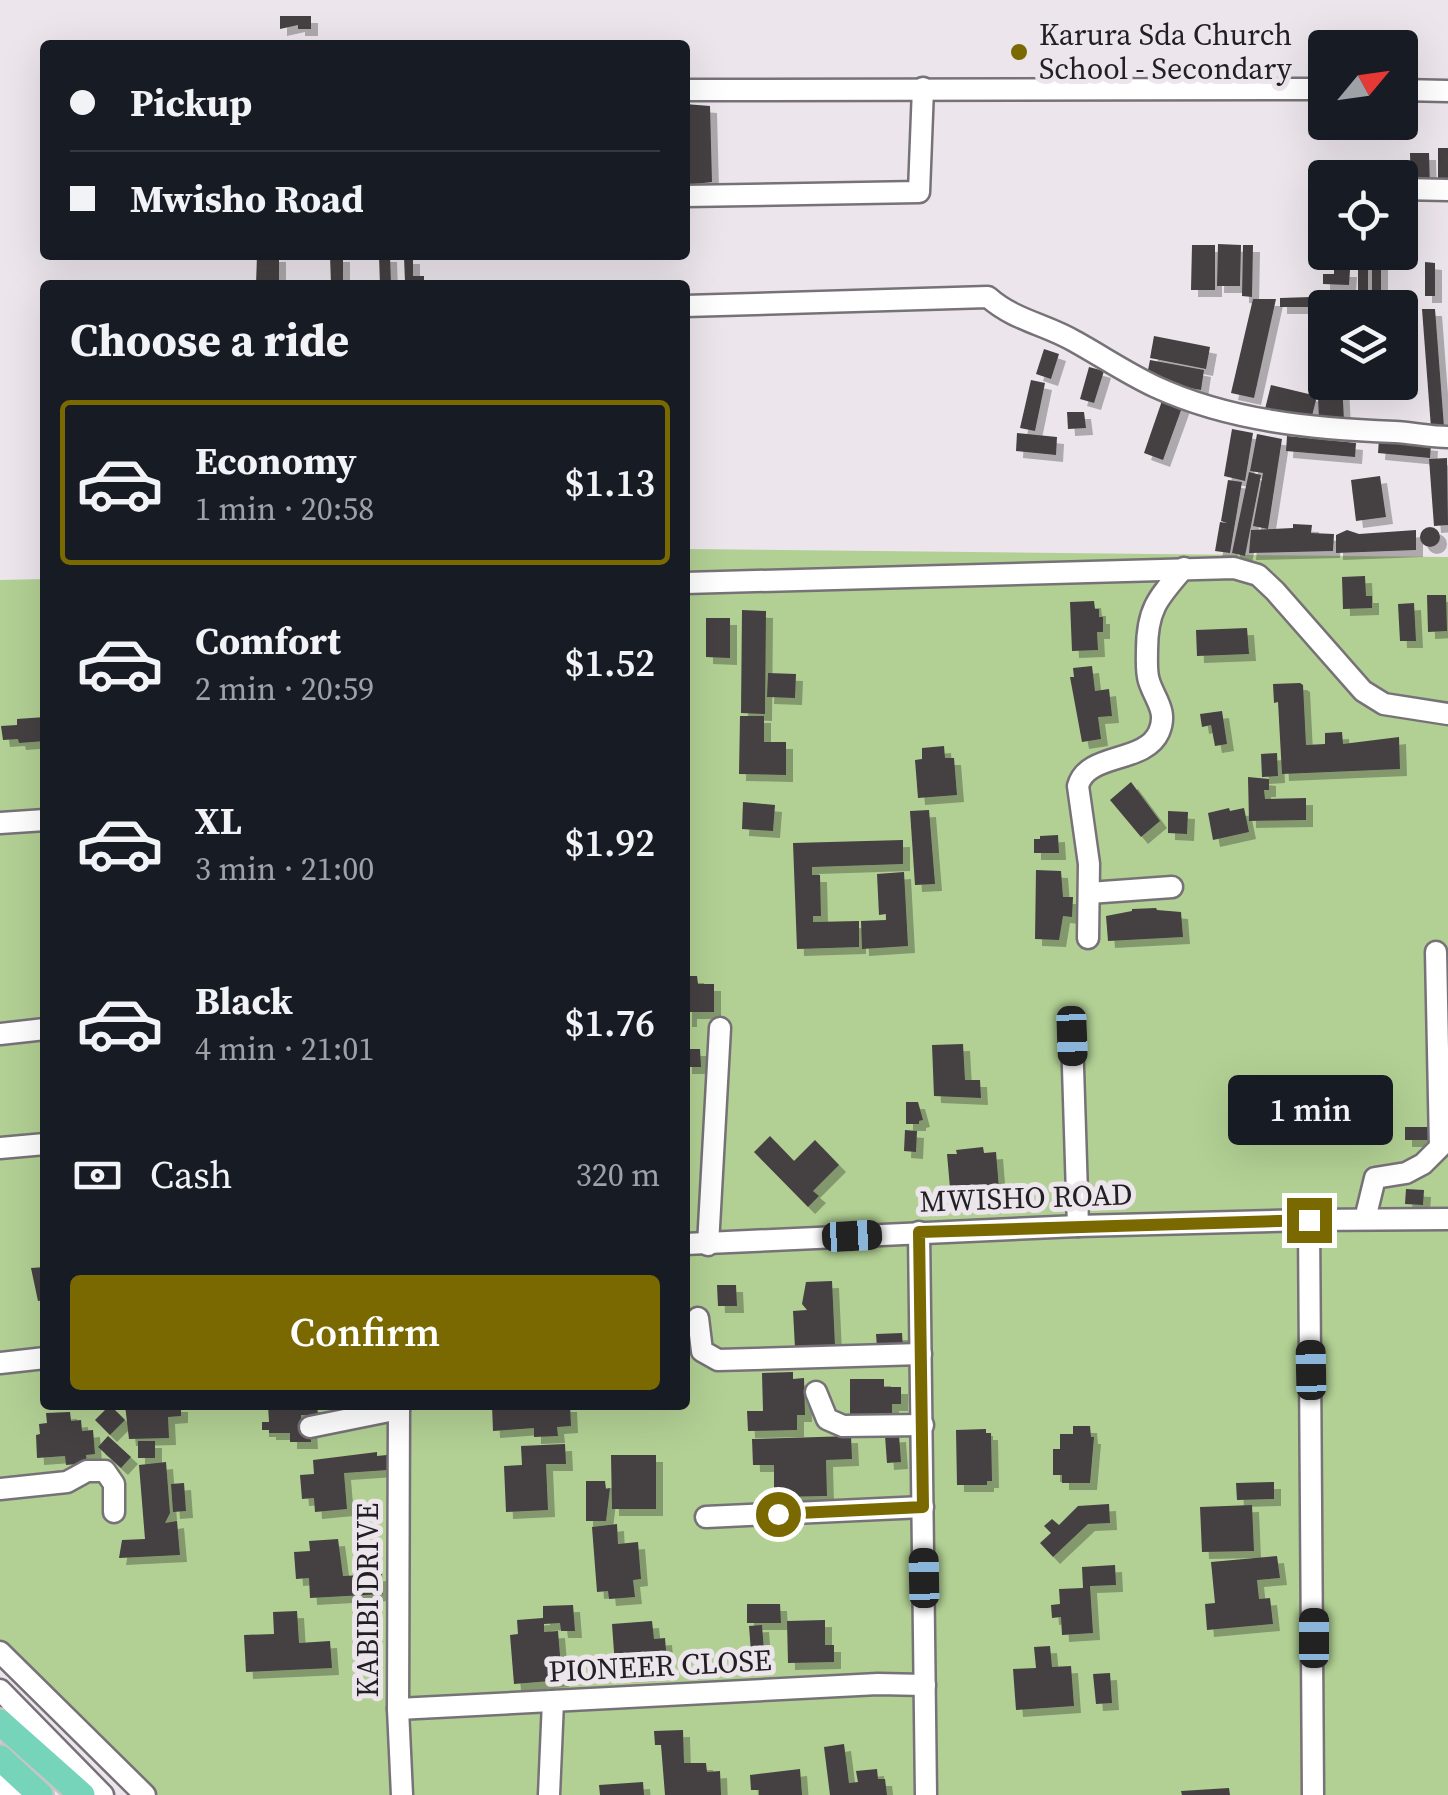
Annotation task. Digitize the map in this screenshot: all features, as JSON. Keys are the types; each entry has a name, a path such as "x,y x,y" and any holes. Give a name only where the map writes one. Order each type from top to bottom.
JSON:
{"main road":[{"path":"0,1722 82,1795"},
{"path":"0,1758 40,1795"}],"street":[{"path":"690,196 919,192 923,88"},
{"path":"690,90 1308,89"},
{"path":"1418,91 1448,92"},
{"path":"1418,189 1448,190"},
{"path":"690,306 988,297 1006,313 1077,342 1159,388 1196,401 1320,430 1448,438"},
{"path":"1088,938 1089,864 1080,778 1088,770 1138,750 1156,739 1162,728 1163,710 1147,678 1148,619 1156,600 1184,568"},
{"path":"690,583 1234,568 1258,576 1363,690 1384,704 1448,714"},
{"path":"0,823 40,820"},
{"path":"1088,893 1172,887"},
{"path":"1365,1219 1375,1178 1406,1173 1440,1147 1436,952"},
{"path":"708,1244 720,1028"},
{"path":"0,1034 40,1030"},
{"path":"1072,1036 1078,1226"},
{"path":"0,1148 40,1144"},
{"name":"MWISHO ROAD","path":"690,1244 1078,1226 1448,1219"},
{"path":"1309,1220 1313,1795"},
{"path":"919,1232 926,1795"},
{"path":"698,1318 702,1350 718,1360 921,1354"},
{"path":"0,1364 40,1359"},
{"path":"816,1392 827,1419 843,1426 923,1425"},
{"path":"310,1426 385,1410"},
{"name":"KABIBI DRIVE","path":"399,1410 398,1709 402,1795"},
{"path":"0,1489 67,1482 87,1471 106,1472 114,1484 114,1512"},
{"path":"706,1517 923,1507"},
{"path":"0,1652 145,1795"},
{"name":"PIONEER CLOSE","path":"398,1709 878,1684 926,1686"},
{"path":"0,1690 103,1795"},
{"path":"549,1795 553,1702"},
{"path":"0,1785 11,1795"}],"green space":[{"path":"690,549 1448,557 1448,1795 143,1795 0,1659 0,580 40,579 40,1410 690,1410"}],"building":[{"path":"280,16 311,16 311,29 298,29 298,25 280,29"},
{"path":"690,104 710,106 712,182 690,184"},
{"path":"1438,148 1448,148 1448,182 1438,182"},
{"path":"1410,153 1429,153 1430,187 1418,187 1418,160 1410,160"},
{"path":"1218,244 1241,245 1240,286 1217,286"},
{"path":"1192,245 1215,245 1215,290 1191,290"},
{"path":"1243,245 1253,245 1252,297 1242,296"},
{"path":"257,260 279,260 279,280 256,280"},
{"path":"330,260 343,260 343,280 331,280"},
{"path":"379,260 390,260 391,280 380,280"},
{"path":"404,260 413,260 413,276 424,276 424,280 405,280"},
{"path":"1425,262 1435,263 1435,296 1425,296"},
{"path":"1334,270 1350,270 1349,285 1323,284 1323,274 1334,274"},
{"path":"1358,270 1368,270 1368,290 1358,290"},
{"path":"1372,270 1381,270 1381,290 1372,290"},
{"path":"1308,297 1308,307 1280,307 1280,298"},
{"path":"1253,299 1276,299 1254,398 1231,393"},
{"path":"1422,309 1435,309 1444,427 1431,428"},
{"path":"1154,336 1210,347 1206,369 1150,358"},
{"path":"1044,349 1059,354 1051,379 1036,374"},
{"path":"1150,360 1204,370 1201,390 1146,380"},
{"path":"1089,367 1104,371 1094,403 1080,399"},
{"path":"1031,380 1045,383 1035,431 1020,428"},
{"path":"1271,385 1308,394 1308,400 1316,400 1311,420 1265,409"},
{"path":"1164,395 1184,402 1163,460 1144,453"},
{"path":"1318,400 1343,400 1344,420 1319,421"},
{"path":"1067,412 1084,412 1086,428 1068,429"},
{"path":"1232,429 1253,433 1245,481 1224,476"},
{"path":"1017,433 1057,437 1056,455 1016,451"},
{"path":"1257,434 1282,439 1268,529 1253,526 1263,473 1250,471"},
{"path":"1287,436 1356,443 1355,457 1286,451"},
{"path":"1379,439 1431,444 1430,458 1378,453"},
{"path":"1447,458 1448,525 1434,526 1429,459"},
{"path":"1249,472 1261,475 1245,556 1232,553"},
{"path":"1380,476 1386,517 1356,521 1351,480"},
{"path":"1228,480 1242,482 1230,553 1215,551 1220,522 1227,523 1221,521"},
{"path":"1293,524 1312,525 1311,533 1334,534 1333,551 1249,553 1251,530 1293,528"},
{"path":"1430,527 1440,537 1430,547 1420,537"},
{"path":"1347,530 1359,534 1416,530 1416,550 1336,553 1336,535"},
{"path":"1365,576 1366,596 1372,596 1372,608 1343,609 1342,577"},
{"path":"1427,595 1446,595 1447,631 1428,632"},
{"path":"1094,601 1099,617 1103,617 1103,632 1097,632 1098,650 1072,651 1070,602"},
{"path":"1414,603 1416,641 1400,641 1398,604"},
{"path":"742,610 766,611 765,714 741,713"},
{"path":"706,618 730,618 730,658 706,657"},
{"path":"1247,628 1249,654 1197,656 1196,630"},
{"path":"1092,666 1095,691 1109,689 1112,716 1098,717 1101,739 1082,742 1070,677 1074,677 1073,668"},
{"path":"768,673 796,674 795,698 767,697"},
{"path":"1300,683 1306,745 1325,744 1325,733 1342,732 1343,744 1399,737 1400,769 1282,774 1278,702 1274,703 1273,684"},
{"path":"1222,711 1227,744 1215,746 1211,725 1202,727 1200,714"},
{"path":"740,716 764,716 764,742 786,742 786,775 739,774"},
{"path":"40,717 40,741 3,740 1,726 17,725 17,719"},
{"path":"944,746 945,758 954,758 957,795 918,798 915,760 922,759 922,748"},
{"path":"1277,753 1278,776 1262,777 1261,754"},
{"path":"1248,777 1269,779 1265,799 1306,798 1306,820 1249,821"},
{"path":"1131,782 1160,821 1141,837 1110,800"},
{"path":"743,802 775,805 773,831 742,829"},
{"path":"1244,808 1249,832 1213,840 1208,813"},
{"path":"929,810 935,884 915,885 910,811"},
{"path":"1168,811 1188,812 1187,834 1168,833"},
{"path":"1058,835 1059,853 1034,853 1034,839"},
{"path":"903,840 903,864 812,867 812,875 820,875 821,916 813,916 813,922 859,921 859,947 797,949 793,843"},
{"path":"1036,870 1061,871 1063,897 1073,897 1072,917 1063,916 1059,940 1035,939"},
{"path":"904,872 908,946 862,949 861,921 886,920 886,914 879,915 877,874"},
{"path":"1156,908 1181,912 1183,937 1108,941 1106,916"},
{"path":"690,976 697,976 698,984 714,984 714,1012 690,1012"},
{"path":"963,1044 965,1080 980,1080 981,1098 934,1096 932,1045"},
{"path":"690,1049 700,1049 701,1067 690,1067"},
{"path":"906,1102 918,1102 923,1120 919,1124 906,1124"},
{"path":"1405,1127 1438,1127 1438,1140 1405,1140"},
{"path":"905,1130 917,1131 916,1152 904,1151"},
{"path":"770,1136 794,1161 815,1140 839,1165 813,1191 819,1196 808,1207 754,1152"},
{"path":"983,1147 984,1153 996,1152 999,1189 950,1188 947,1154"},
{"path":"1406,1189 1424,1190 1423,1205 1405,1204"},
{"path":"40,1267 40,1301 38,1301 31,1268"},
{"path":"832,1281 835,1346 795,1348 793,1311 807,1310 802,1304 806,1282"},
{"path":"717,1285 736,1285 737,1306 718,1306"},
{"path":"902,1333 903,1348 877,1348 876,1334"},
{"path":"793,1372 793,1379 804,1378 805,1415 797,1415 797,1430 748,1431 747,1411 763,1411 762,1373"},
{"path":"850,1379 884,1379 884,1387 901,1387 901,1404 892,1404 892,1418 850,1418"},
{"path":"105,1410 115,1410 125,1420 110,1435 95,1420"},
{"path":"126,1410 181,1410 181,1416 168,1417 169,1438 129,1439"},
{"path":"268,1410 318,1410 318,1415 301,1415 301,1424 310,1424 311,1442 290,1442 290,1433 262,1430 262,1422 269,1422"},
{"path":"492,1410 570,1410 571,1426 557,1427 558,1436 534,1437 534,1428 493,1431"},
{"path":"70,1412 71,1421 81,1420 82,1431 93,1430 95,1454 86,1455 87,1463 66,1465 65,1456 37,1458 36,1435 40,1434 39,1424 47,1423 46,1413"},
{"path":"1073,1426 1090,1426 1094,1437 1090,1483 1062,1483 1062,1475 1053,1475 1053,1449 1060,1449 1060,1434 1073,1434"},
{"path":"986,1429 986,1433 991,1433 992,1481 987,1481 987,1485 957,1485 956,1430"},
{"path":"899,1435 901,1462 887,1463 885,1436"},
{"path":"108,1436 131,1457 121,1468 98,1447"},
{"path":"851,1436 852,1459 826,1460 827,1496 774,1497 774,1465 753,1465 752,1439"},
{"path":"138,1441 155,1441 155,1458 138,1458"},
{"path":"565,1444 566,1464 546,1464 548,1510 506,1512 504,1466 522,1465 521,1446"},
{"path":"377,1452 377,1456 387,1455 388,1470 344,1473 347,1509 315,1512 314,1498 302,1499 300,1475 314,1474 313,1460"},
{"path":"611,1455 656,1455 656,1509 612,1509"},
{"path":"166,1462 170,1513 165,1523 177,1521 180,1555 119,1558 122,1540 145,1539 139,1465"},
{"path":"586,1481 605,1481 606,1489 610,1488 606,1521 586,1521"},
{"path":"1274,1482 1274,1499 1237,1500 1236,1483"},
{"path":"184,1483 186,1511 173,1512 171,1484"},
{"path":"1109,1504 1110,1523 1088,1524 1053,1557 1040,1543 1051,1533 1044,1526 1052,1519 1059,1525 1078,1506"},
{"path":"1252,1505 1254,1551 1202,1552 1200,1507"},
{"path":"617,1524 618,1544 638,1542 641,1579 633,1580 635,1597 609,1599 608,1591 597,1592 592,1527"},
{"path":"338,1539 343,1576 382,1574 383,1594 310,1598 309,1578 296,1579 294,1552 310,1551 309,1541"},
{"path":"1277,1556 1280,1578 1257,1580 1259,1599 1270,1598 1273,1624 1207,1630 1205,1604 1215,1603 1211,1562"},
{"path":"1115,1565 1116,1585 1090,1586 1093,1633 1062,1635 1061,1617 1052,1618 1051,1605 1060,1604 1059,1589 1083,1588 1082,1567"},
{"path":"747,1604 780,1604 781,1623 747,1623"},
{"path":"573,1605 575,1631 561,1631 560,1623 544,1624 544,1632 558,1631 562,1680 514,1684 510,1635 518,1634 517,1620 543,1618 543,1606"},
{"path":"297,1611 299,1643 330,1641 332,1668 246,1672 244,1635 274,1634 273,1612"},
{"path":"825,1620 825,1645 834,1645 834,1662 788,1663 787,1621"},
{"path":"652,1621 654,1639 665,1638 667,1662 652,1663 653,1674 624,1676 623,1665 615,1666 612,1624"},
{"path":"762,1625 764,1651 751,1652 749,1626"},
{"path":"1050,1646 1052,1667 1071,1666 1074,1706 1016,1710 1013,1669 1036,1668 1034,1647"},
{"path":"1110,1673 1112,1703 1096,1704 1093,1674"},
{"path":"683,1730 684,1763 706,1763 707,1772 720,1771 721,1795 665,1795 661,1745 655,1745 654,1731"},
{"path":"844,1744 849,1783 858,1782 856,1771 877,1769 878,1779 885,1779 887,1795 830,1795 824,1747"},
{"path":"800,1769 802,1795 759,1795 759,1790 751,1790 750,1775"},
{"path":"643,1782 644,1795 600,1795 599,1785"},
{"path":"1229,1788 1230,1795 1182,1795 1181,1791"}],"place":[{"name":"Karura Sda Church School - Secondary","path":"1019,52"}],"route":[{"path":"778,1514 923,1507 919,1232 1309,1220"}]}
